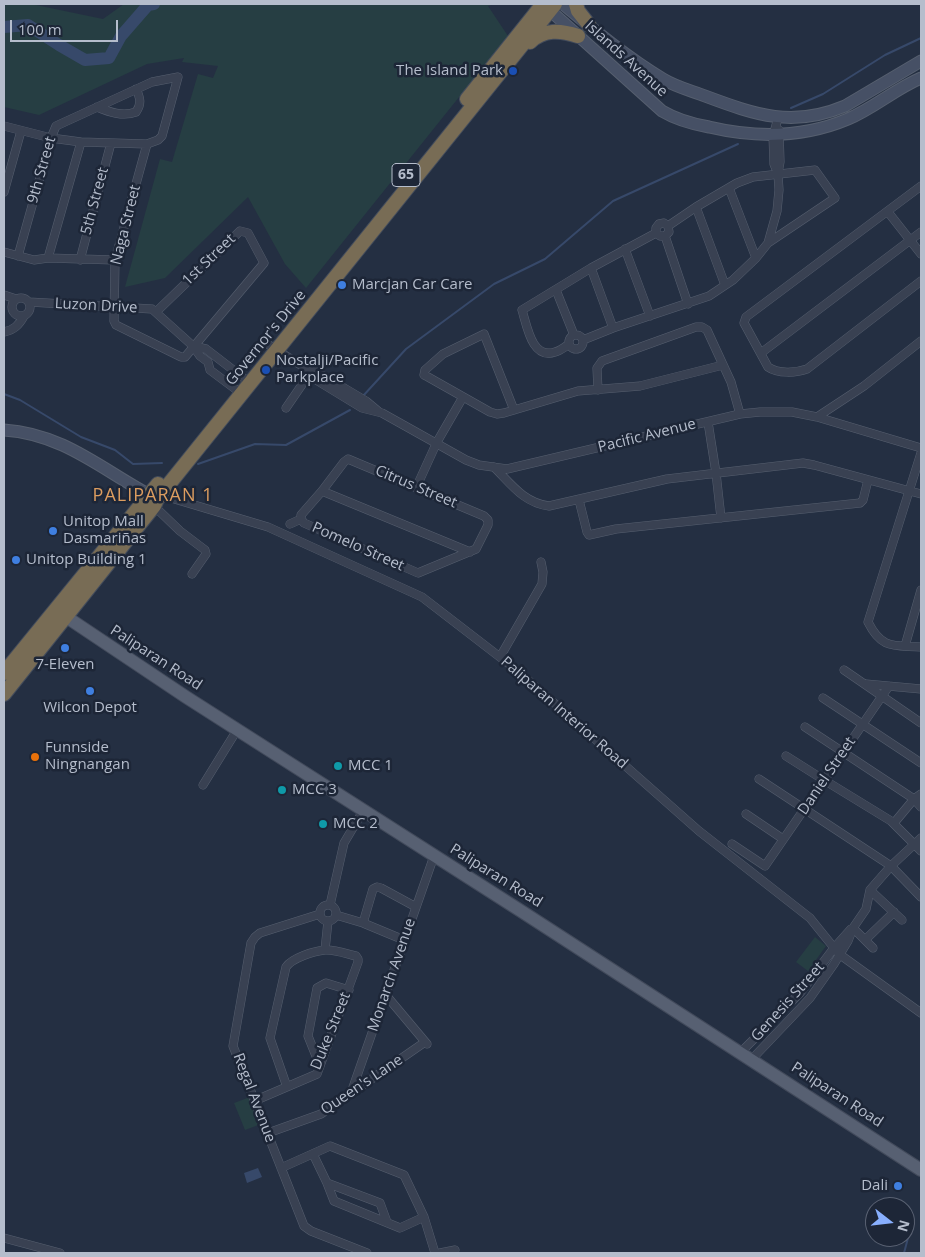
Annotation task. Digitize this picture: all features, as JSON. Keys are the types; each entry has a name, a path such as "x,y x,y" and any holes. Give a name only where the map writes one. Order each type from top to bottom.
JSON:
{"highway":[{"path":"576,4 578,11 589,25"},
{"name":"Governor's Drive","path":"273,348 512,58 551,5"},
{"name":"Governor's Drive","path":"4,673 60,613 153,500 242,386 551,5"},
{"path":"512,58 533,39 544,33 564,31 578,36"},
{"name":"Governor's Drive","path":"4,694 60,613"}],"main road":[{"name":"Paliparan Road","path":"60,613 238,730 921,1170"}],"street":[{"name":"Islands Avenue","path":"551,5 589,25 664,80 734,107 778,118 808,118 832,112 921,61"},
{"name":"Islands Avenue","path":"551,5 578,36 662,112 693,124 727,131 776,136 822,129 848,119 921,78"},
{"name":"9th Street","path":"18,256 51,138 58,124 152,82 178,77 162,136 158,140 147,144"},
{"path":"97,107 111,112 131,114 136,112 140,102 136,89"},
{"path":"768,244 777,211 779,190 778,174 774,164 778,118"},
{"path":"4,126 51,138 81,142 147,144"},
{"path":"4,192 21,130"},
{"path":"48,258 81,142"},
{"name":"5th Street","path":"80,260 111,143"},
{"name":"Naga Street","path":"114,307 115,260 147,144"},
{"path":"583,340 709,296 725,285 756,258 768,244 835,198 815,170 753,177 696,207 668,226"},
{"path":"921,186 746,317 744,323 768,367 772,370 800,372 807,369 921,281"},
{"path":"729,188 756,258"},
{"path":"696,207 725,285"},
{"path":"888,212 921,254"},
{"path":"656,233 656,228 659,224 664,223 668,226"},
{"path":"668,226 669,232 666,236 688,304"},
{"name":"1st Street","path":"156,312 236,234 240,232 248,233 264,263 193,346"},
{"path":"760,353 921,232"},
{"path":"656,233 660,236 666,236"},
{"path":"570,344 555,352 539,351 534,346 522,310 591,268 656,233"},
{"path":"625,249 650,316"},
{"path":"4,252 34,260 48,258 115,260"},
{"path":"591,268 613,328"},
{"path":"556,290 574,335"},
{"path":"4,295 16,299 24,298 30,304 29,312 19,324 12,330 4,332"},
{"path":"16,299 12,303 14,312 24,316"},
{"name":"Luzon Drive","path":"30,304 45,303 152,309 193,346"},
{"path":"114,307 114,321 118,327 181,357 185,356 193,346"},
{"path":"598,390 597,368 602,361 696,327 702,327 707,330 731,382 740,414"},
{"path":"514,410 484,334 443,354 425,370 424,375 490,412 497,414 514,410 578,391 640,386 723,365"},
{"path":"574,335 580,335 583,340 583,345 579,349 573,348 570,344 570,339 574,335"},
{"path":"818,417 864,386 921,341"},
{"path":"193,346 206,349 242,386"},
{"path":"193,346 200,356 208,362 214,374 242,386"},
{"name":"Pacific Avenue","path":"273,348 354,398 362,408 382,413 437,442 466,460 479,465 507,469 519,467 740,414 760,412 792,412 818,417 921,448"},
{"path":"286,408 310,372"},
{"path":"416,488 437,442 462,397"},
{"path":"708,422 721,518"},
{"path":"4,430 51,439 67,446 153,500 180,531 205,550 206,554 192,574"},
{"path":"921,453 868,622 882,642 891,645 921,647"},
{"name":"Citrus Street","path":"322,490 344,462 348,459 353,460 484,516 488,520 488,525 476,548 470,552"},
{"path":"494,467 520,494 538,505 549,506 667,479 803,463 921,494"},
{"path":"579,500 587,532 590,535 616,529 860,503 863,500 868,480"},
{"path":"290,524 301,517 322,490 470,552"},
{"name":"Paliparan Interior Road","path":"153,500 171,498 268,527 422,597 500,657 699,831 810,918 837,951 921,1013"},
{"name":"Pomelo Street","path":"301,517 304,523 418,573 470,552"},
{"path":"500,657 542,584 543,572 541,562"},
{"path":"905,646 921,590"},
{"path":"844,670 921,723"},
{"path":"865,684 921,689"},
{"name":"Daniel Street","path":"732,844 764,866 889,686"},
{"path":"823,698 921,763"},
{"path":"805,727 914,799 921,807"},
{"path":"204,785 238,730"},
{"path":"786,756 894,823 921,851"},
{"path":"759,779 891,866 921,897"},
{"path":"894,823 914,799 921,794"},
{"path":"330,905 344,843 365,812"},
{"path":"746,814 783,839"},
{"name":"Genesis Street","path":"746,1056 778,1015 837,951 866,909 870,890 891,866 921,838"},
{"name":"Monarch Avenue","path":"351,1093 434,856"},
{"path":"363,923 373,889 377,887 416,907"},
{"path":"870,890 902,920"},
{"path":"330,905 336,910 336,915 332,920 322,919 320,914 322,908 330,905"},
{"path":"866,940 894,912"},
{"name":"Regal Avenue","path":"320,914 260,933 251,943 234,1046 304,1226 311,1231 368,1253"},
{"path":"336,915 363,923 404,940"},
{"path":"287,1087 270,1038 286,967 296,958 325,950 328,921"},
{"path":"853,928 873,948"},
{"name":"Duke Street","path":"254,1101 316,1074 320,1066 349,990 358,959 356,956 325,950"},
{"name":"Genesis Street","path":"746,1056 786,1024 810,998 834,964 837,951"},
{"path":"320,1066 308,1036 317,988 326,983 349,990"},
{"name":"Queen's Lane","path":"268,1133 321,1114 426,1043 385,994"},
{"path":"778,1015 786,1024"},
{"path":"281,1168 330,1146 404,1175 424,1217 435,1253"},
{"path":"313,1154 328,1183 334,1201 400,1228 424,1217"},
{"path":"328,1183 380,1203 387,1222"},
{"path":"4,1238 60,1253"},
{"path":"440,1253 455,1250"}],"green space":[{"path":"4,4 31,4 103,19 124,4 495,4 488,6 508,36 306,288 285,264 248,197 165,278 125,287 160,159 172,162 198,74 213,78 218,66 182,62 184,58 147,64 39,115 4,107"},
{"path":"815,937 826,946 808,971 796,962"},
{"path":"250,1097 261,1124 245,1130 234,1103"}],"water":[{"path":"258,1168 262,1177 247,1183 244,1173"}],"waterway":[{"path":"4,27 28,25 85,60 109,58 121,36 148,5 154,4"},
{"path":"791,108 823,94 885,55 921,38"},
{"path":"363,396 406,349 494,284 545,259 613,201 738,144"},
{"path":"4,394 20,400 81,437 115,450 133,464 162,463"},
{"path":"198,464 255,444 286,445 350,410"},
{"path":"904,1253 906,1247"}],"place":[{"name":"The Island Park","path":"513,71"},
{"name":"Marcjan Car Care","path":"342,285"},
{"name":"Nostalji/Pacific Parkplace","path":"266,370"},
{"name":"Unitop Mall Dasmariñas","path":"53,531"},
{"name":"Unitop Building 1","path":"16,560"},
{"name":"7-Eleven","path":"65,648"},
{"name":"Wilcon Depot","path":"90,691"},
{"name":"Funnside Ningnangan","path":"35,757"},
{"name":"MCC 1","path":"338,766"},
{"name":"MCC 3","path":"282,790"},
{"name":"MCC 2","path":"323,824"},
{"name":"Dali","path":"898,1186"}],"district":[{"name":"PALIPARAN 1","path":"153,496"}]}
